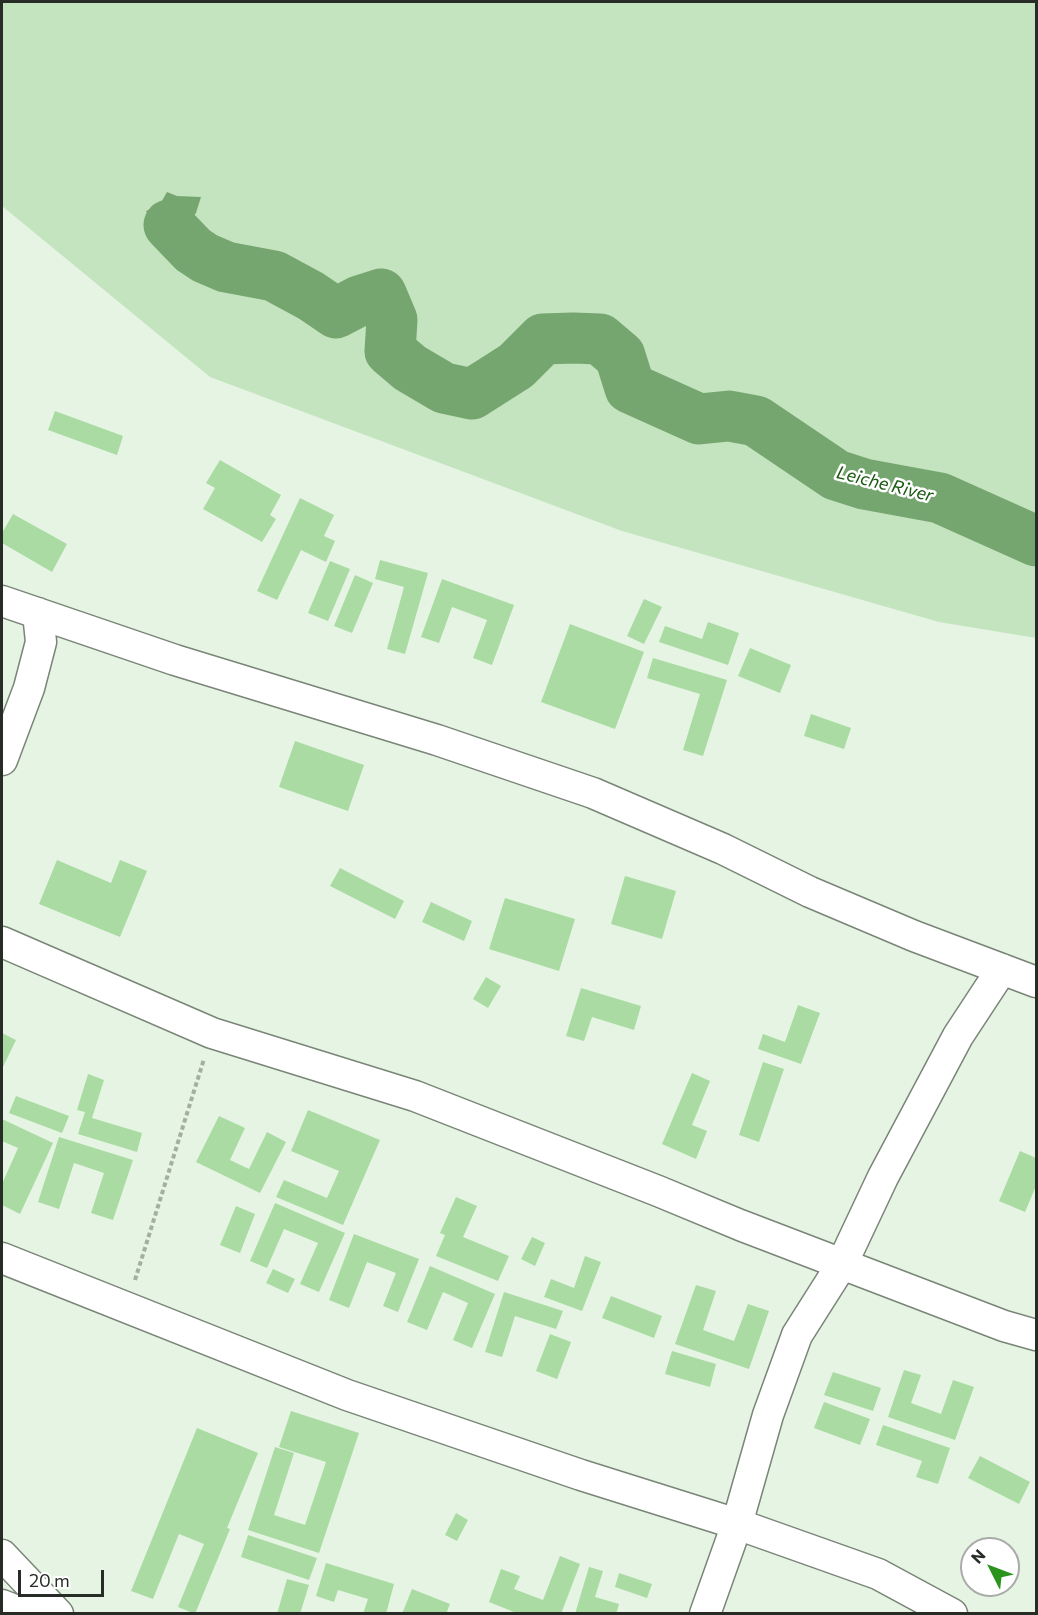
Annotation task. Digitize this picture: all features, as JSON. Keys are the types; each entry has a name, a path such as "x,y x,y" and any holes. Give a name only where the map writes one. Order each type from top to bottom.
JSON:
{"street":[{"path":"2,601 175,660 437,740 593,794 723,849 810,892 914,936 1036,982"},
{"path":"2,760 29,688 41,642 38,613"},
{"path":"2,942 212,1033 415,1096 842,1264 1004,1326 1036,1335"},
{"path":"705,1614 737,1524 768,1415 797,1335 842,1264 883,1177 958,1036 1002,969"},
{"path":"2,1258 347,1395 558,1467 737,1524 878,1574 952,1614"},
{"path":"2,1555 57,1614"},
{"path":"2,1605 25,1614"}],"path":[{"path":"126,1307 212,1033"}],"shaded area":[{"path":"2,2 1036,2 1036,638 939,622 622,531 210,377 2,206"},
{"path":"167,192 177,196 201,197 196,213 188,222 191,227 181,255 160,247 146,211 159,206"}],"building":[{"path":"55,411 123,436 117,455 48,430"},
{"path":"220,460 281,495 270,515 276,519 262,542 203,509 215,488 206,483"},
{"path":"300,498 334,515 324,536 335,541 326,562 301,550 277,600 257,591"},
{"path":"13,514 67,544 52,572 2,543 2,533"},
{"path":"380,560 428,573 405,654 387,649 404,587 375,579"},
{"path":"330,561 350,569 328,621 308,613"},
{"path":"355,575 373,583 352,633 334,626"},
{"path":"442,579 514,605 492,665 473,658 487,620 452,607 439,643 421,637"},
{"path":"644,599 662,607 644,644 627,636"},
{"path":"708,622 739,633 728,665 659,642 665,626 702,639"},
{"path":"570,624 644,652 615,729 541,702"},
{"path":"750,648 791,665 780,693 738,676"},
{"path":"653,658 727,680 703,756 683,750 700,694 647,678"},
{"path":"811,714 851,728 844,749 804,736"},
{"path":"295,741 364,765 348,811 279,787"},
{"path":"57,860 111,883 120,860 147,871 120,937 39,904"},
{"path":"340,868 404,901 395,919 330,886"},
{"path":"625,876 676,891 662,939 611,924"},
{"path":"505,898 575,919 559,971 489,949"},
{"path":"431,902 472,921 464,941 422,922"},
{"path":"486,977 501,986 488,1008 473,999"},
{"path":"581,988 641,1006 634,1030 592,1017 584,1041 566,1036"},
{"path":"798,1005 820,1013 801,1064 758,1049 763,1034 785,1042"},
{"path":"2,1033 16,1040 2,1069"},
{"path":"763,1062 784,1069 759,1142 739,1135"},
{"path":"692,1073 710,1081 692,1125 707,1131 696,1159 662,1144"},
{"path":"88,1074 104,1080 92,1118 142,1133 137,1152 78,1134 85,1112 77,1110"},
{"path":"16,1096 69,1116 62,1133 9,1113"},
{"path":"308,1110 380,1140 343,1225 276,1197 284,1180 327,1198 339,1171 291,1151"},
{"path":"219,1116 245,1128 230,1160 249,1169 267,1132 286,1142 260,1193 196,1162"},
{"path":"2,1119 53,1143 20,1214 2,1205 2,1184 18,1148 2,1141"},
{"path":"59,1137 133,1160 113,1220 91,1213 104,1173 74,1163 59,1209 38,1202"},
{"path":"1020,1151 1036,1158 1036,1186 1025,1212 999,1201"},
{"path":"456,1197 477,1206 463,1237 509,1256 498,1281 436,1256 445,1235 440,1233"},
{"path":"275,1203 345,1233 319,1292 300,1284 318,1243 284,1229 267,1268 250,1261"},
{"path":"236,1206 255,1214 240,1253 220,1245"},
{"path":"354,1234 419,1259 398,1312 383,1306 396,1273 367,1262 349,1308 329,1300"},
{"path":"532,1237 545,1243 535,1266 521,1259"},
{"path":"585,1256 601,1262 582,1311 544,1297 551,1279 574,1288"},
{"path":"430,1266 495,1294 472,1348 453,1340 468,1303 443,1292 427,1330 407,1322"},
{"path":"273,1269 295,1279 288,1293 266,1283"},
{"path":"696,1285 716,1291 703,1330 734,1341 748,1304 769,1311 749,1369 675,1344"},
{"path":"504,1292 563,1311 556,1329 515,1316 502,1357 485,1352"},
{"path":"611,1296 662,1316 654,1338 602,1318"},
{"path":"550,1334 571,1342 557,1379 536,1371"},
{"path":"672,1351 716,1364 710,1387 665,1374"},
{"path":"904,1370 921,1375 911,1403 941,1414 953,1380 974,1387 955,1440 888,1417"},
{"path":"833,1372 881,1388 873,1411 824,1395"},
{"path":"824,1402 870,1419 860,1445 814,1428"},
{"path":"291,1411 359,1433 319,1553 248,1530 275,1447 294,1453 274,1515 305,1525 326,1462 279,1447"},
{"path":"883,1425 950,1448 938,1484 916,1477 922,1461 876,1445"},
{"path":"197,1428 258,1453 195,1614 178,1607 204,1544 179,1534 153,1599 131,1591"},
{"path":"980,1456 1030,1482 1019,1504 968,1478"},
{"path":"456,1513 468,1520 457,1541 445,1535"},
{"path":"248,1535 317,1558 309,1580 241,1557"},
{"path":"560,1556 580,1564 561,1614 519,1614 489,1602 501,1569 520,1576 514,1589 543,1600"},
{"path":"326,1563 394,1584 386,1614 363,1614 368,1599 338,1590 334,1602 316,1596"},
{"path":"589,1567 603,1571 595,1597 619,1604 616,1614 575,1614"},
{"path":"619,1573 652,1584 647,1598 615,1587"},
{"path":"287,1579 309,1585 300,1614 277,1614"},
{"path":"412,1589 450,1604 446,1614 402,1614"}],"waterway":[{"name":"Leiche River","path":"169,225 193,250 205,258 226,267 274,276 336,313 359,301 381,294 392,320 390,351 410,368 444,388 472,394 516,366 543,339 600,339 620,356 630,388 699,419 729,416 756,421 836,475 864,484 940,498 1036,541"}]}
